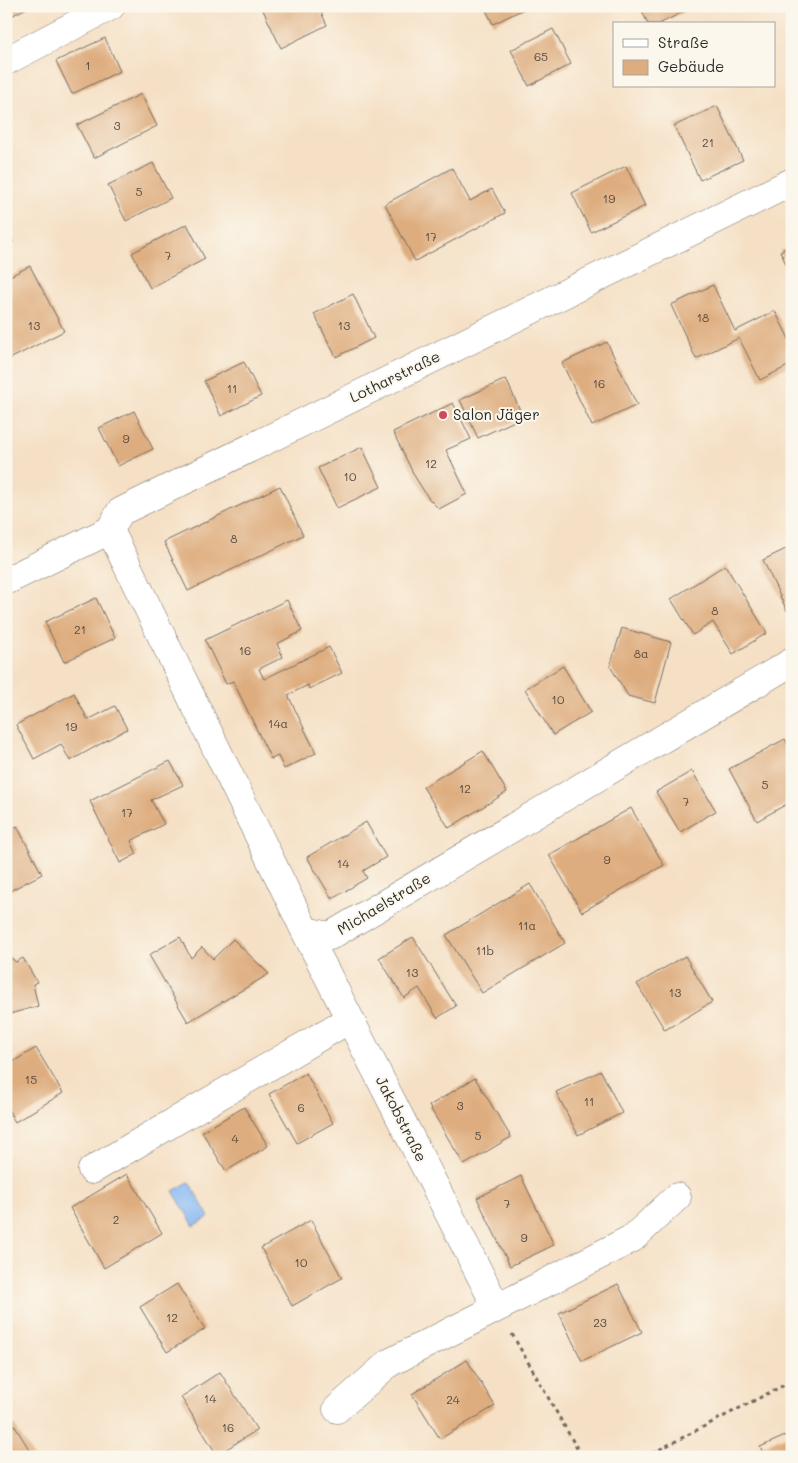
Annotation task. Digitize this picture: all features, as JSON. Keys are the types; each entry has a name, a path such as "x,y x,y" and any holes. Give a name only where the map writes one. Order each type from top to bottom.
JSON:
{"street":[{"path":"10,59 111,6"},
{"name":"Lotharstraße","path":"6,581 110,530 120,512 792,182"},
{"path":"110,530 305,931"},
{"name":"Michaelstraße","path":"305,931 330,936 792,662"},
{"name":"Jakobstraße","path":"305,931 497,1308"},
{"path":"92,1170 350,1019"},
{"path":"337,1409 389,1363 633,1238 677,1197"}],"path":[{"path":"497,1308 582,1457"},
{"path":"645,1457 792,1381"}],"water":[{"path":"189,1182 209,1217 194,1226 173,1191"}],"building":[{"path":"6,6 30,6 6,19"},
{"path":"261,6 318,6 327,25 281,48"},
{"path":"484,6 530,6 493,24"},
{"path":"640,6 695,6 663,22 647,22"},
{"path":"553,29 571,64 529,86 511,50"},
{"path":"105,38 120,71 72,94 56,61"},
{"path":"141,94 157,126 94,158 77,125"},
{"path":"717,106 743,160 700,180 674,126"},
{"path":"153,163 171,198 126,221 108,185"},
{"path":"626,166 645,206 591,232 572,193"},
{"path":"452,168 470,201 492,189 505,213 415,261 385,204"},
{"path":"187,224 205,259 150,288 132,253"},
{"path":"6,228 13,242 6,245"},
{"path":"792,246 792,277 780,251"},
{"path":"30,266 64,331 6,361 6,278"},
{"path":"713,285 735,331 775,311 792,345 792,364 760,380 739,338 696,359 671,305"},
{"path":"353,294 374,338 336,357 314,314"},
{"path":"607,342 637,405 592,426 562,363"},
{"path":"244,362 261,396 221,416 204,381"},
{"path":"506,379 523,417 478,438 460,400"},
{"path":"453,403 471,439 446,450 467,494 439,509 429,499 415,477 393,432"},
{"path":"134,411 153,449 118,466 99,428"},
{"path":"362,447 381,487 337,508 318,468"},
{"path":"280,486 303,535 188,591 164,542"},
{"path":"792,546 792,609 787,611 763,560"},
{"path":"725,565 767,633 733,654 713,622 693,635 671,599"},
{"path":"96,598 115,638 64,662 45,622"},
{"path":"287,600 302,631 277,644 283,657 259,669 264,679 329,647 342,673 309,689 308,685 288,695 316,753 284,769 278,756 271,759 233,681 226,684 205,640"},
{"path":"622,628 671,642 655,703 628,696 610,666"},
{"path":"563,666 591,712 553,735 525,689"},
{"path":"74,693 88,720 115,706 127,729 70,761 61,744 34,759 16,725"},
{"path":"785,739 792,751 792,801 757,821 729,769"},
{"path":"483,751 507,792 449,828 423,787"},
{"path":"170,761 183,785 151,800 164,824 131,841 137,854 120,863 90,801"},
{"path":"692,771 716,811 680,832 656,792"},
{"path":"631,808 664,865 582,912 549,855"},
{"path":"366,822 386,857 363,871 367,878 332,899 307,857"},
{"path":"17,826 42,874 6,893 6,832"},
{"path":"530,884 565,943 482,993 446,935"},
{"path":"180,937 191,958 202,947 213,959 233,939 269,974 188,1022 149,955"},
{"path":"413,937 456,1006 437,1018 419,988 404,998 379,958"},
{"path":"6,954 16,962 23,958 37,982 33,984 38,1006 6,1015"},
{"path":"685,956 712,1002 665,1030 637,984"},
{"path":"36,1048 63,1093 15,1122 6,1106 6,1066"},
{"path":"601,1071 622,1113 578,1135 556,1092"},
{"path":"306,1073 333,1123 297,1143 269,1094"},
{"path":"475,1078 511,1137 464,1165 429,1106"},
{"path":"244,1107 268,1146 226,1171 202,1132"},
{"path":"127,1174 162,1233 104,1268 70,1208"},
{"path":"521,1176 554,1245 510,1266 477,1198"},
{"path":"311,1220 342,1278 292,1306 261,1248"},
{"path":"177,1284 205,1329 167,1352 140,1307"},
{"path":"618,1284 642,1332 582,1361 559,1313"},
{"path":"467,1360 495,1406 440,1439 412,1394"},
{"path":"220,1372 257,1430 217,1455 181,1397"},
{"path":"6,1412 19,1433 34,1457 6,1457"},
{"path":"792,1433 792,1457 765,1457 760,1447"}],"place":[{"name":"Salon Jäger","path":"443,415"}]}
